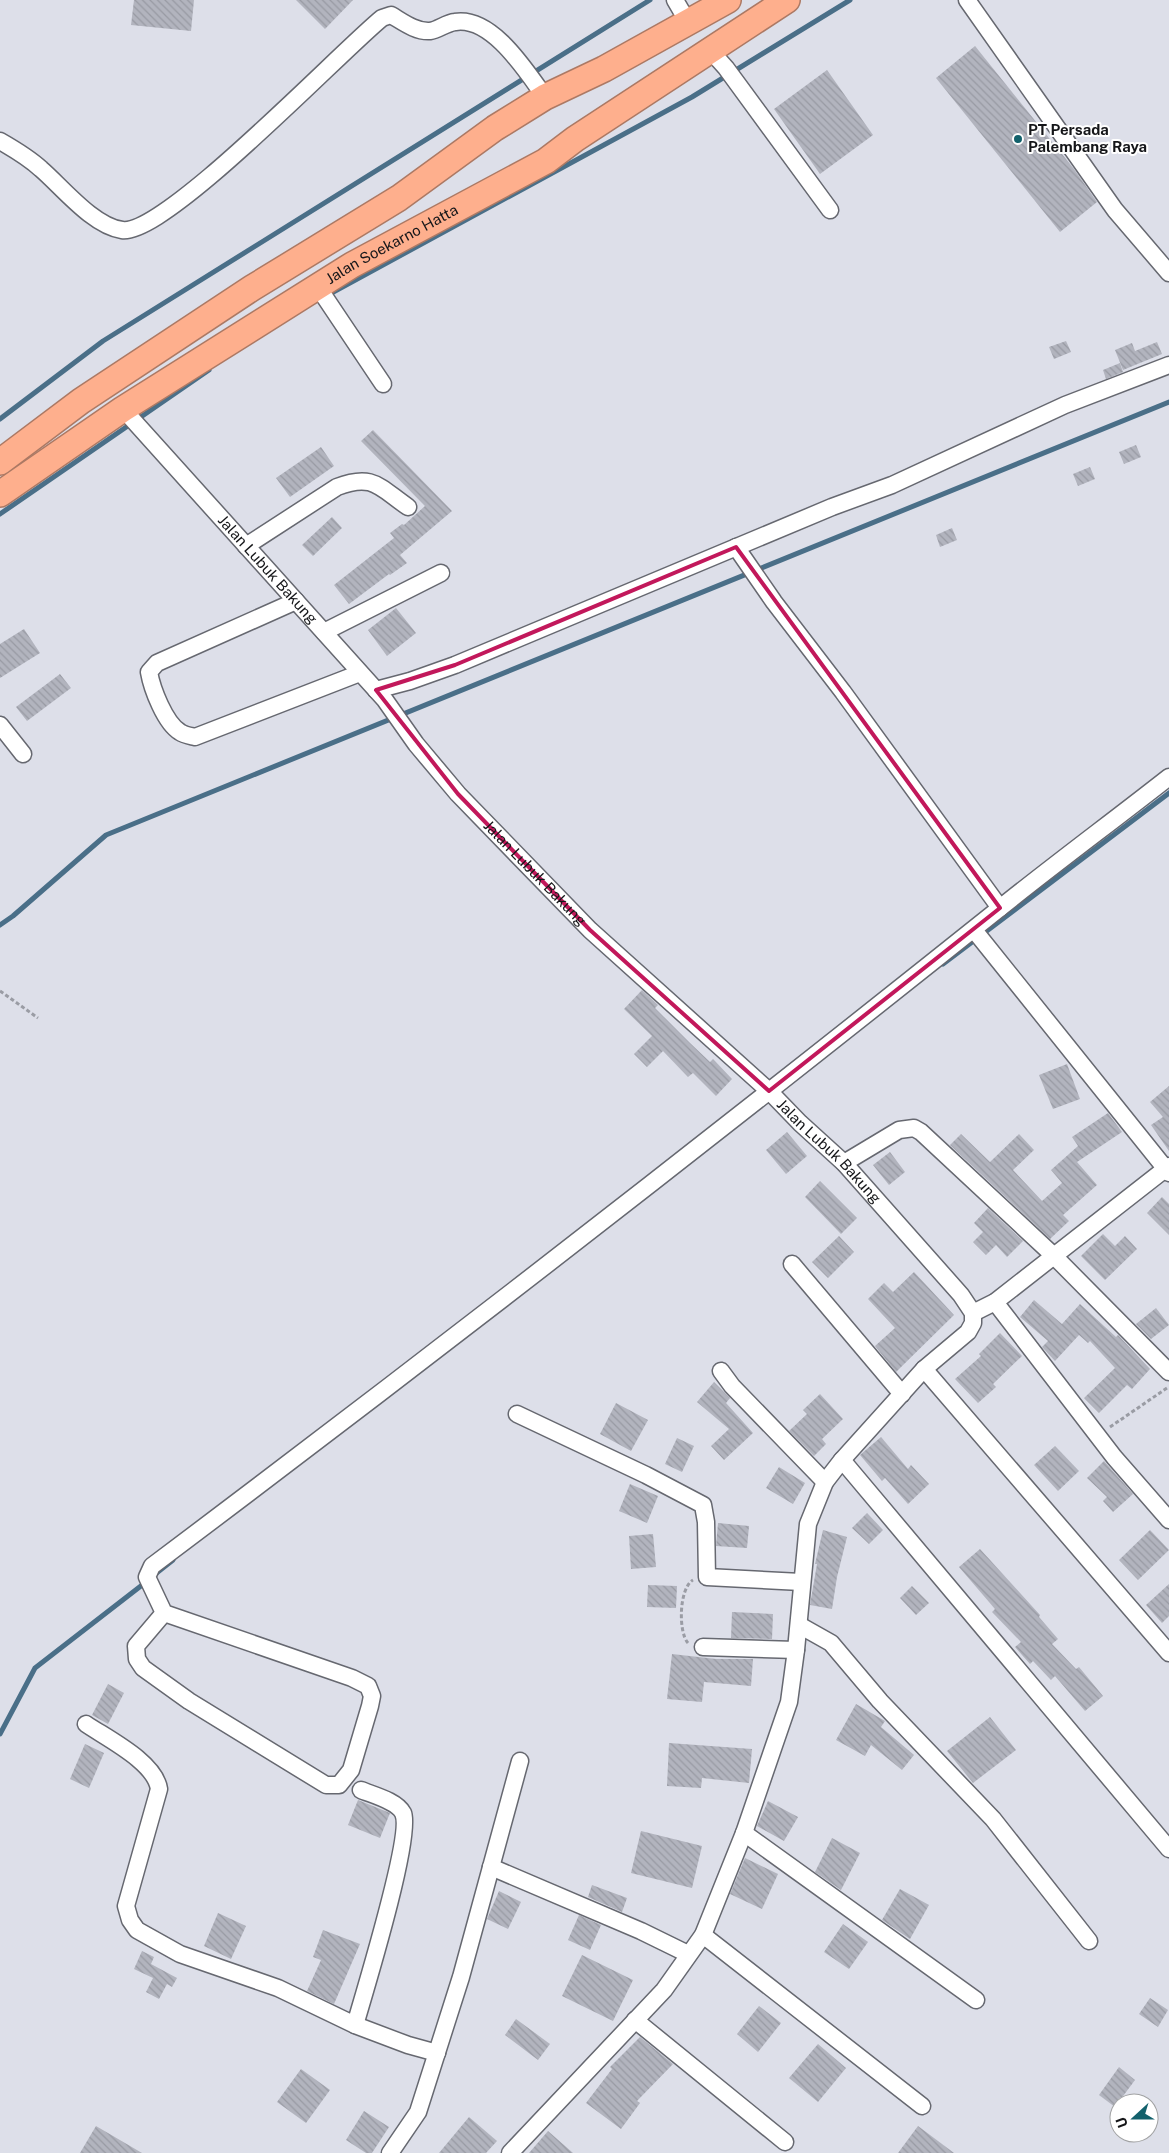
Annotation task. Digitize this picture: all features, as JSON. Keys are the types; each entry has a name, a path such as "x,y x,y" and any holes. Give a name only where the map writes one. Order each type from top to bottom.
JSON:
{"highway":[{"path":"0,462 81,401 252,288 399,198 495,128 539,89 604,69 681,9 728,0"},
{"name":"Jalan Soekarno Hatta","path":"0,494 352,265 546,161 575,139 787,0"}],"street":[{"path":"967,0 1115,210 1169,273"},
{"path":"0,140 40,168 74,201 101,221 122,230 135,229 177,203 238,151 382,18 391,15 414,28 430,31 456,22 478,24 512,53 539,89"},
{"path":"709,50 726,68 830,210"},
{"path":"318,288 383,384"},
{"path":"380,695 410,681 455,665 740,551 832,507 892,485 1065,405 1169,365"},
{"name":"Jalan Lubuk Bakung","path":"125,412 380,695 416,744 458,794 590,930 770,1092 800,1123 844,1163 961,1295 973,1313"},
{"path":"246,546 337,487 350,482 371,481 408,507"},
{"path":"740,551 765,589 843,692 1000,908"},
{"path":"324,632 441,573"},
{"path":"296,601 157,663 149,672 152,688 162,710 179,732 195,738 360,673"},
{"path":"0,725 23,754"},
{"path":"163,1609 136,1646 137,1659 143,1668 188,1701 326,1785 339,1785 351,1770 367,1716 372,1696 368,1686 352,1678 163,1609 148,1582 148,1572 152,1566 389,1388 976,932 1000,908 1169,777"},
{"path":"514,2152 664,1990 702,1935 744,1833 789,1702 799,1625 801,1582 808,1524 825,1482 842,1460 924,1369 968,1332 973,1323 973,1313 995,1302 1053,1255 1168,1169 976,932"},
{"path":"844,1163 899,1130 914,1128 1053,1255 1169,1372"},
{"path":"792,1264 902,1394"},
{"path":"995,1302 1097,1436 1169,1520"},
{"path":"924,1369 1169,1653"},
{"path":"721,1371 732,1386 825,1482"},
{"path":"517,1414 646,1475 703,1505 706,1522 707,1577 801,1582"},
{"path":"842,1460 1169,1849"},
{"path":"799,1625 831,1643 880,1701 993,1819 1089,1941"},
{"path":"703,1647 796,1650"},
{"path":"86,1724 127,1751 154,1773 157,1781 158,1789 126,1906 130,1920 137,1930 180,1954 278,1988 355,2025 408,2045 437,2053"},
{"path":"390,2153 418,2112 462,1977 520,1761"},
{"path":"355,2025 373,1964 399,1860 406,1822 399,1807 361,1790"},
{"path":"744,1833 976,2000"},
{"path":"491,1868 641,1931 688,1954"},
{"path":"702,1935 922,2106"},
{"path":"635,2020 785,2142"}],"path":[{"path":"0,991 38,1018"},
{"path":"1097,1436 1169,1387"},
{"path":"703,1647 690,1645 685,1639 682,1632 682,1612 684,1594 690,1582 695,1578 707,1577"}],"highlighted area":[{"path":"736,547 1000,908 769,1091 590,930 458,794 376,690 455,665"}],"building":[{"path":"134,0 194,0 191,31 131,25"},
{"path":"296,0 353,0 325,29"},
{"name":"PT Persada Palembang Raya","path":"975,46 1074,169 1097,202 1060,232 936,78"},
{"path":"827,70 873,135 820,174 774,109"},
{"path":"1066,341 1071,352 1054,359 1049,347"},
{"path":"1157,342 1162,354 1123,370 1115,350 1132,343 1135,351"},
{"path":"1120,363 1123,372 1106,379 1103,370"},
{"path":"373,430 452,511 400,555 407,563 349,604 334,585 394,538 390,533 402,524 404,525 425,506 361,441"},
{"path":"1136,445 1141,457 1124,464 1119,452"},
{"path":"321,447 334,466 290,497 276,478"},
{"path":"1090,467 1095,479 1078,486 1073,474"},
{"path":"332,517 342,528 313,556 302,545"},
{"path":"952,528 957,540 940,547 936,535"},
{"path":"396,608 416,633 387,656 368,630"},
{"path":"24,629 40,653 0,678 0,644"},
{"path":"60,674 71,688 27,721 16,707"},
{"path":"642,990 658,1005 655,1008 690,1043 710,1062 713,1059 732,1079 716,1096 693,1073 688,1077 663,1051 647,1067 634,1054 652,1036 624,1009"},
{"path":"1067,1064 1080,1099 1053,1109 1039,1075"},
{"path":"1169,1086 1169,1151 1151,1125 1163,1117 1150,1102"},
{"path":"1108,1113 1122,1132 1077,1162 1097,1185 1063,1215 1069,1221 1050,1239 950,1145 961,1134 990,1162 1019,1134 1034,1150 1013,1170 1042,1201 1062,1183 1051,1170 1078,1146 1072,1137"},
{"path":"787,1132 807,1156 786,1174 766,1150"},
{"path":"890,1152 905,1172 889,1185 873,1165"},
{"path":"820,1181 857,1218 841,1234 805,1197"},
{"path":"1162,1197 1169,1204 1169,1235 1147,1213"},
{"path":"988,1208 1023,1241 1007,1257 996,1245 986,1255 973,1242 983,1232 974,1223"},
{"path":"1103,1234 1115,1246 1125,1236 1137,1249 1105,1280 1081,1256"},
{"path":"839,1236 854,1252 828,1278 812,1262"},
{"path":"914,1272 954,1315 896,1372 875,1346 895,1328 868,1299 884,1283 893,1292"},
{"path":"1034,1300 1062,1324 1080,1304 1116,1337 1118,1335 1150,1369 1132,1389 1127,1385 1099,1413 1084,1398 1115,1368 1090,1341 1088,1343 1079,1335 1055,1361 1042,1347 1048,1341 1020,1317"},
{"path":"1156,1308 1169,1325 1151,1339 1136,1324"},
{"path":"1000,1333 1022,1356 993,1384 996,1387 978,1403 955,1379 981,1356 979,1354"},
{"path":"714,1382 730,1398 726,1403 753,1433 724,1460 711,1446 729,1429 697,1402"},
{"path":"820,1394 843,1419 822,1439 826,1444 814,1456 789,1431 807,1414 803,1410"},
{"path":"616,1403 648,1420 631,1451 600,1434"},
{"path":"881,1437 908,1469 911,1465 929,1484 908,1504 885,1478 882,1481 860,1455"},
{"path":"677,1438 694,1446 682,1472 665,1464"},
{"path":"1055,1446 1079,1471 1058,1491 1034,1465"},
{"path":"1104,1461 1133,1494 1113,1512 1103,1501 1107,1497 1087,1478"},
{"path":"779,1467 805,1483 793,1504 766,1488"},
{"path":"630,1484 658,1496 647,1523 619,1511"},
{"path":"867,1513 883,1530 869,1544 852,1528"},
{"path":"718,1523 749,1526 747,1548 716,1546"},
{"path":"823,1530 847,1537 837,1577 832,1609 810,1605 817,1564 815,1564"},
{"path":"1150,1530 1169,1550 1138,1580 1119,1560"},
{"path":"653,1534 656,1567 631,1569 629,1536"},
{"path":"980,1549 1040,1615 1039,1617 1058,1639 1052,1644 1076,1669 1079,1667 1103,1696 1085,1711 1055,1676 1051,1680 1033,1661 1030,1664 1015,1647 1021,1642 992,1612 995,1609 959,1567"},
{"path":"1169,1584 1169,1616 1162,1623 1146,1605"},
{"path":"648,1585 677,1586 676,1608 647,1607"},
{"path":"912,1586 929,1603 916,1615 900,1598"},
{"path":"732,1612 773,1614 772,1639 731,1638"},
{"path":"672,1654 716,1659 753,1659 751,1686 704,1682 702,1702 667,1699"},
{"path":"108,1684 124,1693 108,1724 92,1715"},
{"path":"856,1704 885,1721 881,1727 914,1755 902,1770 871,1745 865,1756 836,1740"},
{"path":"990,1717 1016,1750 973,1783 947,1751"},
{"path":"669,1743 752,1749 749,1783 702,1778 701,1788 667,1786"},
{"path":"85,1744 104,1753 89,1788 70,1779"},
{"path":"358,1800 390,1813 380,1838 348,1825"},
{"path":"768,1801 798,1817 784,1841 757,1826"},
{"path":"641,1831 702,1846 692,1888 631,1873"},
{"path":"832,1838 860,1853 841,1890 815,1872"},
{"path":"745,1858 778,1874 762,1909 730,1894"},
{"path":"592,1885 627,1898 622,1912 588,1897"},
{"path":"900,1889 929,1905 910,1939 882,1920"},
{"path":"499,1891 521,1902 508,1929 487,1919"},
{"path":"218,1913 246,1926 231,1959 204,1946"},
{"path":"579,1915 601,1925 590,1950 568,1940"},
{"path":"843,1924 868,1942 849,1969 824,1952"},
{"path":"323,1930 360,1944 334,2004 307,1991 321,1960 313,1957"},
{"path":"142,1951 154,1957 151,1964 177,1978 172,1987 167,1984 159,1999 146,1992 153,1978 134,1969"},
{"path":"582,1955 633,1980 613,2021 562,1996"},
{"path":"1150,1998 1168,2010 1158,2027 1139,2014"},
{"path":"759,2006 781,2023 758,2052 737,2034"},
{"path":"516,2019 550,2044 538,2060 505,2035"},
{"path":"640,2037 673,2064 637,2101 640,2103 621,2129 586,2103 612,2069 610,2067"},
{"path":"818,2044 846,2068 818,2102 789,2078"},
{"path":"1119,2067 1135,2080 1125,2093 1109,2093 1109,2102 1099,2095"},
{"path":"301,2069 330,2090 306,2123 277,2102"},
{"path":"364,2111 389,2127 372,2153 366,2153 346,2140"},
{"path":"469,2117 497,2141 486,2153 439,2153"},
{"path":"96,2126 142,2153 80,2153"},
{"path":"918,2126 954,2153 898,2153"},
{"path":"548,2131 573,2153 529,2153"}],"waterway":[{"path":"0,419 103,341 650,0"},
{"path":"326,296 692,97 850,0"},
{"path":"0,514 209,370"},
{"path":"0,925 13,916 106,835 1169,402"},
{"path":"943,964 1169,793"},
{"path":"154,1575 173,1560"},
{"path":"0,1734 35,1668 146,1582"}],"place":[{"name":"PT Persada Palembang Raya","path":"1018,139"}]}
